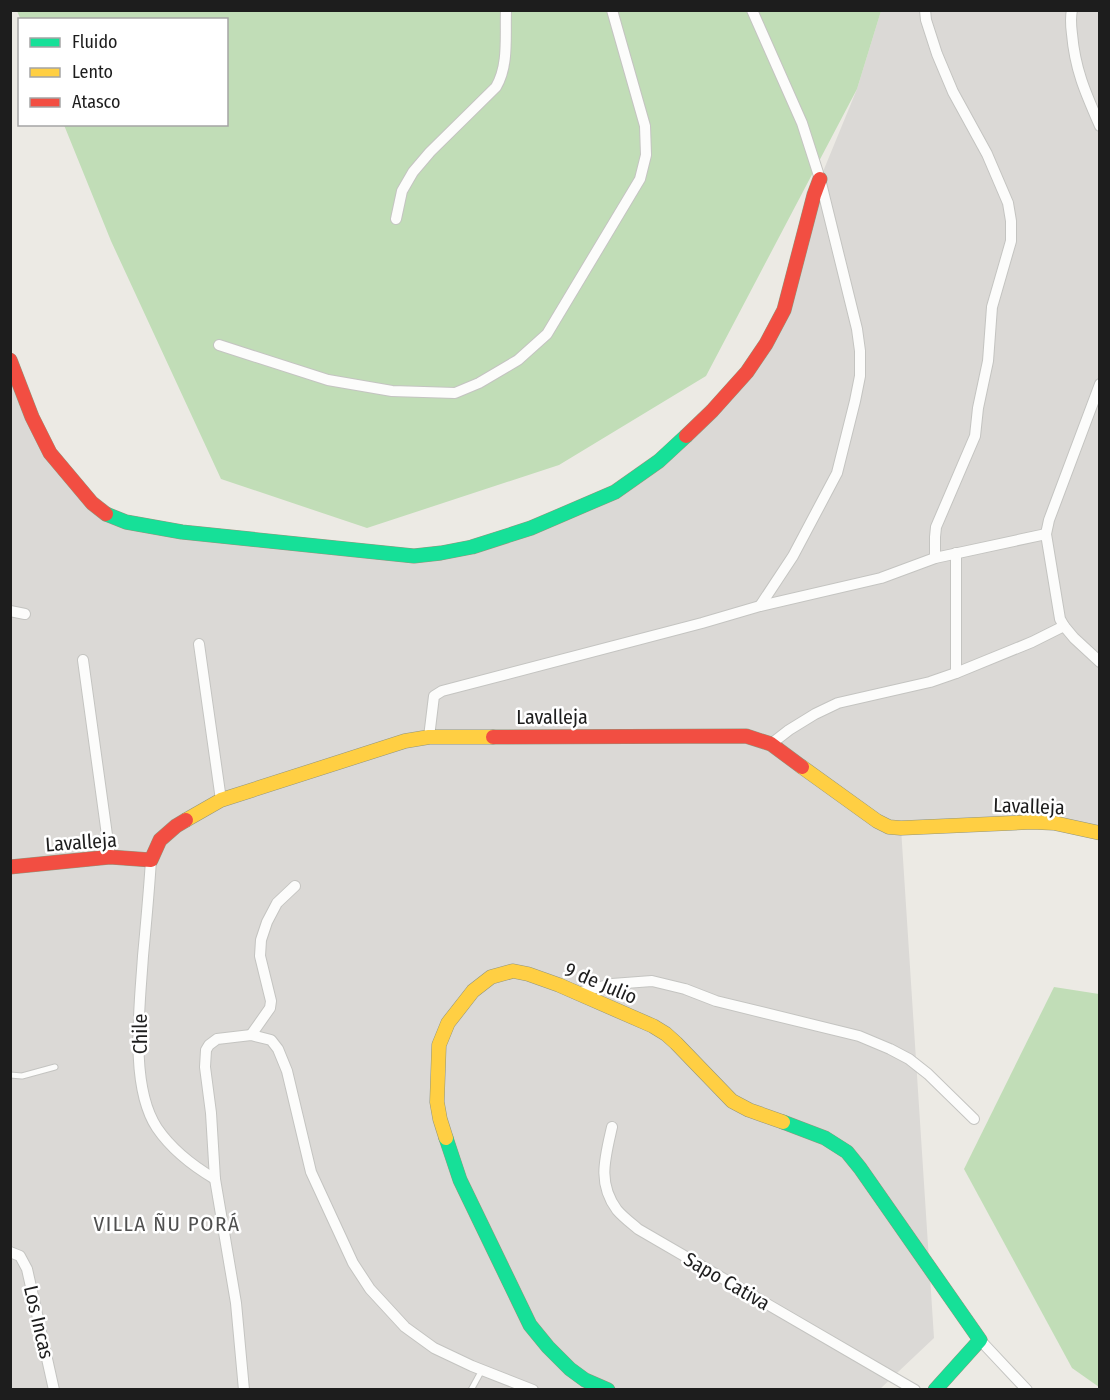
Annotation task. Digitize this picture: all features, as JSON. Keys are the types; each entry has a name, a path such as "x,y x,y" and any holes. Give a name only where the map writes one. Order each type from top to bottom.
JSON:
{"street":[{"path":"396,219 402,191 413,172 430,152 496,87 502,78 505,67 506,10"},
{"path":"219,345 328,380 392,391 454,393 479,383 518,360 547,334 640,179 646,155 645,126 612,10"},
{"path":"752,10 802,123 820,179 857,329 860,351 860,376 837,473 793,556 760,606"},
{"path":"925,10 937,54 953,92 991,164 1008,203 1011,221 1011,241 992,307 988,361 978,408 975,436 936,527 935,558"},
{"path":"1072,10 1074,56 1084,90 1100,126"},
{"path":"10,360 32,417 50,453 84,494 107,515 126,522 182,532 414,556 472,547 531,528 615,492 658,461 712,411 753,363 784,310 820,179"},
{"path":"1100,384 1049,520 1046,534 1060,619 1074,638 1100,662"},
{"path":"429,737 434,696 442,691 760,606 881,578 935,558 1046,534"},
{"path":"956,553 956,674"},
{"path":"10,611 25,614"},
{"path":"771,744 815,714 838,703 956,674 1064,627"},
{"path":"199,644 221,800"},
{"path":"83,660 110,857"},
{"name":"Lavalleja","path":"10,867 110,857 151,860 160,840 176,826 221,800 405,741 429,737 746,736 771,744 877,821 889,827 1032,822 1054,823 1100,833"},
{"name":"Chile","path":"151,860 137,1036 146,1103 156,1127 175,1149 193,1166 215,1179"},
{"path":"251,1035 270,1008 271,1001 260,957 261,940 277,903 295,886"},
{"name":"9 de Julio","path":"608,1389 586,1380 572,1370 540,1339 530,1325 460,1180 440,1119 437,1082 440,1045 448,1023 473,991 491,977 513,972 528,974 653,1026 666,1034 732,1101 749,1110 825,1138 847,1152 861,1168 980,1340"},
{"path":"577,993 612,984 652,981 686,989 716,1001 859,1036 890,1048 909,1059 928,1074 974,1119"},
{"path":"244,1389 236,1303 215,1179 211,1113 205,1067 206,1050 217,1039 251,1035 271,1040 278,1049 287,1071 312,1172 354,1263 370,1289 405,1327 434,1348 534,1389"},
{"name":"Sapo Cativa","path":"612,1128 604,1164 605,1183 609,1197 618,1212 638,1229 915,1389"},
{"name":"Los Incas","path":"15,1254 27,1269 54,1389"},
{"path":"935,1389 980,1340 1027,1389"}],"lane":[{"path":"10,1075 22,1076 55,1066"},
{"path":"471,1389 483,1370"}],"shaded area":[{"path":"881,11 1099,11 1099,833 1054,823 901,828 934,1338 880,1389 11,1389 10,361 50,453 107,515 414,556 531,528 659,461 766,344 820,179 857,89"}],"green space":[{"path":"17,11 881,11 857,89 706,376 559,465 367,528 221,479 111,241 64,126 228,126 228,18 20,18"},
{"path":"1054,987 1099,994 1099,1387 1072,1368 964,1169"}],"traffic: fast":[{"path":"106,514 126,522 182,532 414,556 441,553 472,547 531,528 615,492 659,461 686,436"},
{"path":"783,1122 825,1138 847,1152 980,1340 935,1390"},
{"path":"446,1138 460,1180 530,1325 570,1369 585,1380 608,1390"}],"traffic: slow":[{"path":"186,820 221,800 405,741 429,737 493,737"},
{"path":"802,767 877,821 889,827 1032,822 1054,823 1100,833"},
{"path":"446,1138 437,1102 439,1045 448,1023 473,991 491,977 513,971 559,985 653,1026 676,1043 732,1101 749,1110 783,1122"}],"traffic: jam":[{"path":"686,436 747,372 766,344 784,310 820,179"},
{"path":"10,360 32,417 50,453 92,503 106,514"},
{"path":"493,737 746,736 771,744 802,767"},
{"path":"10,867 110,857 151,860 160,840 186,820"}],"district":[{"name":"VILLA ÑU PORÁ","path":"167,1224"}]}
